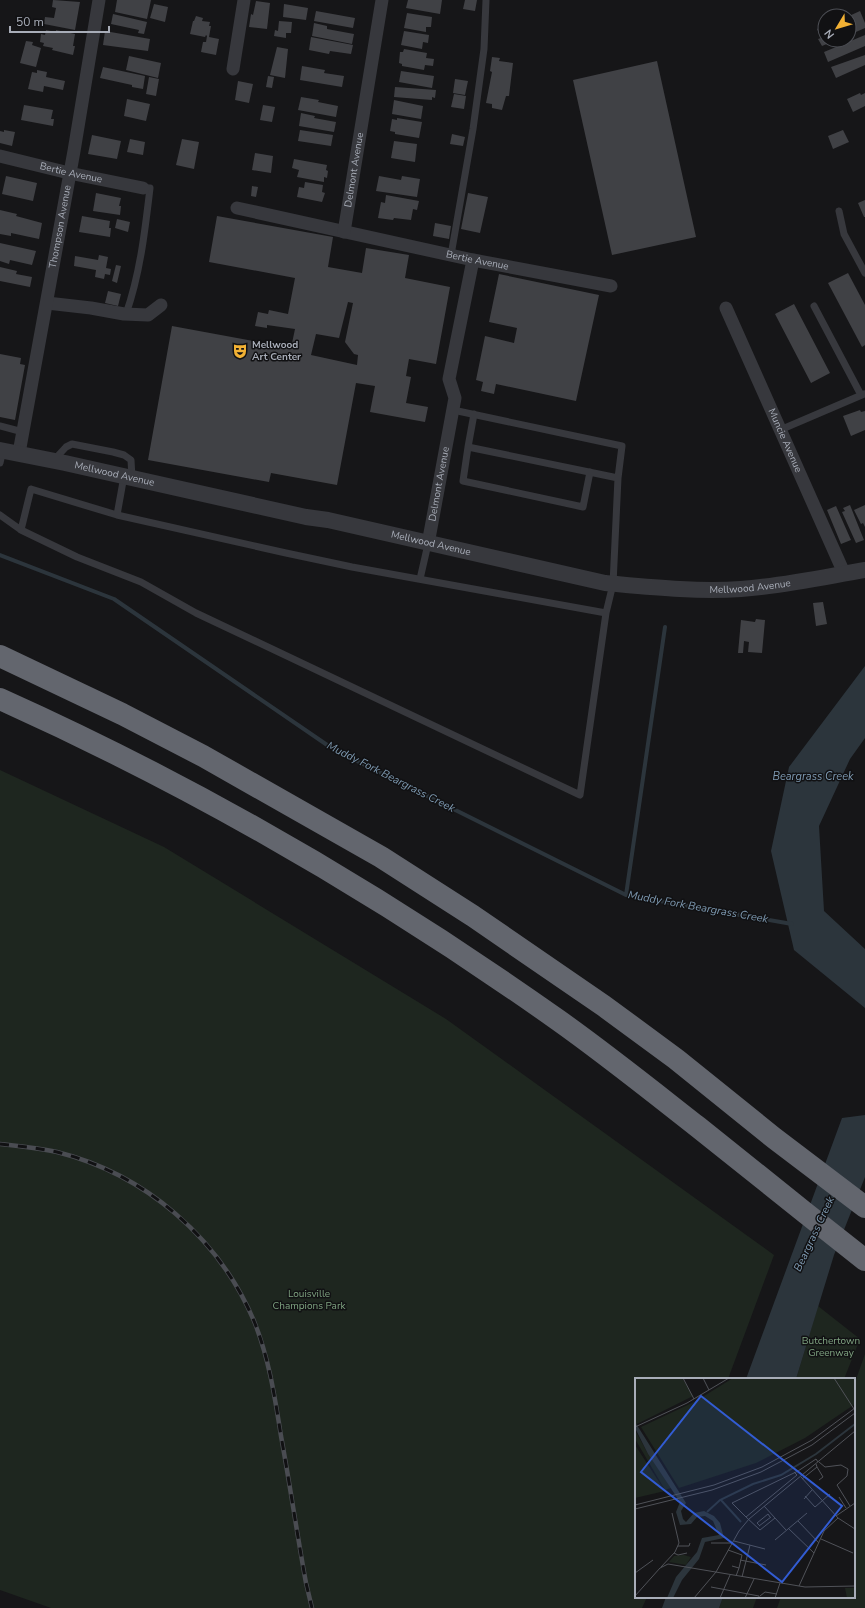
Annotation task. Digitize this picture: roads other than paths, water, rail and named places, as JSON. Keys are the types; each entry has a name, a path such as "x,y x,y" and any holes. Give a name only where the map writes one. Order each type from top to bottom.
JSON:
{"highway":[{"path":"0,656 122,714 254,784 382,857 473,916 604,1006 676,1059 774,1138 865,1207"},
{"path":"0,699 100,746 249,825 394,910 457,950 559,1020 621,1066 865,1260"}],"street":[{"name":"Thompson Avenue","path":"19,453 47,303 99,0"},
{"path":"233,69 244,0"},
{"name":"Delmont Avenue","path":"344,232 382,0"},
{"name":"Bertie Avenue","path":"0,156 69,173 143,188"},
{"path":"237,208 344,232"},
{"name":"Bertie Avenue","path":"344,232 473,260 611,286"},
{"name":"Delmont Avenue","path":"428,544 455,398 449,379 473,260"},
{"path":"47,303 126,314 148,315 161,305"},
{"name":"Muncie Avenue","path":"726,308 844,573"},
{"name":"Mellwood Avenue","path":"1,454 19,453 54,460 328,520 567,576 613,584 714,590 743,589 865,571"}],"lane":[{"path":"451,255 484,49 486,0"},
{"path":"126,314 134,291 145,232 150,188 143,188"},
{"path":"839,211 844,234 865,273"},
{"path":"780,430 863,394 814,306"},
{"path":"0,515 21,530 77,557 141,582 196,613 580,795 606,613 613,584 618,478 622,446 453,410"},
{"path":"474,414 463,481 583,507 590,472"},
{"path":"0,426 23,432"},
{"path":"468,447 618,478"},
{"path":"117,515 128,477"},
{"path":"21,530 31,489 117,515 286,553 606,613"},
{"path":"420,579 428,544"}],"water":[{"name":"Beargrass Creek","path":"865,666 865,738 850,759 819,826 824,911 865,949 865,1008 794,950 771,851 789,767"},
{"name":"Beargrass Creek","path":"865,1115 865,1177 834,1255 796,1378 746,1378 842,1118"},
{"path":"666,1598 723,1598 719,1608 662,1608"}],"waterway":[{"name":"Muddy Fork Beargrass Creek","path":"0,555 114,599 333,749 626,895 792,924"},
{"path":"626,895 665,627"}],"railway":[{"path":"0,1144 57,1152 89,1162 120,1176 149,1193 175,1214 199,1237 221,1263 239,1291 254,1321 268,1364 306,1583 312,1608"}],"place":[{"name":"Mellwood Art Center","path":"240,351"}],"park label":[{"name":"Louisville Champions Park","path":"309,1300"},
{"name":"Butchertown Greenway","path":"831,1346"}]}
